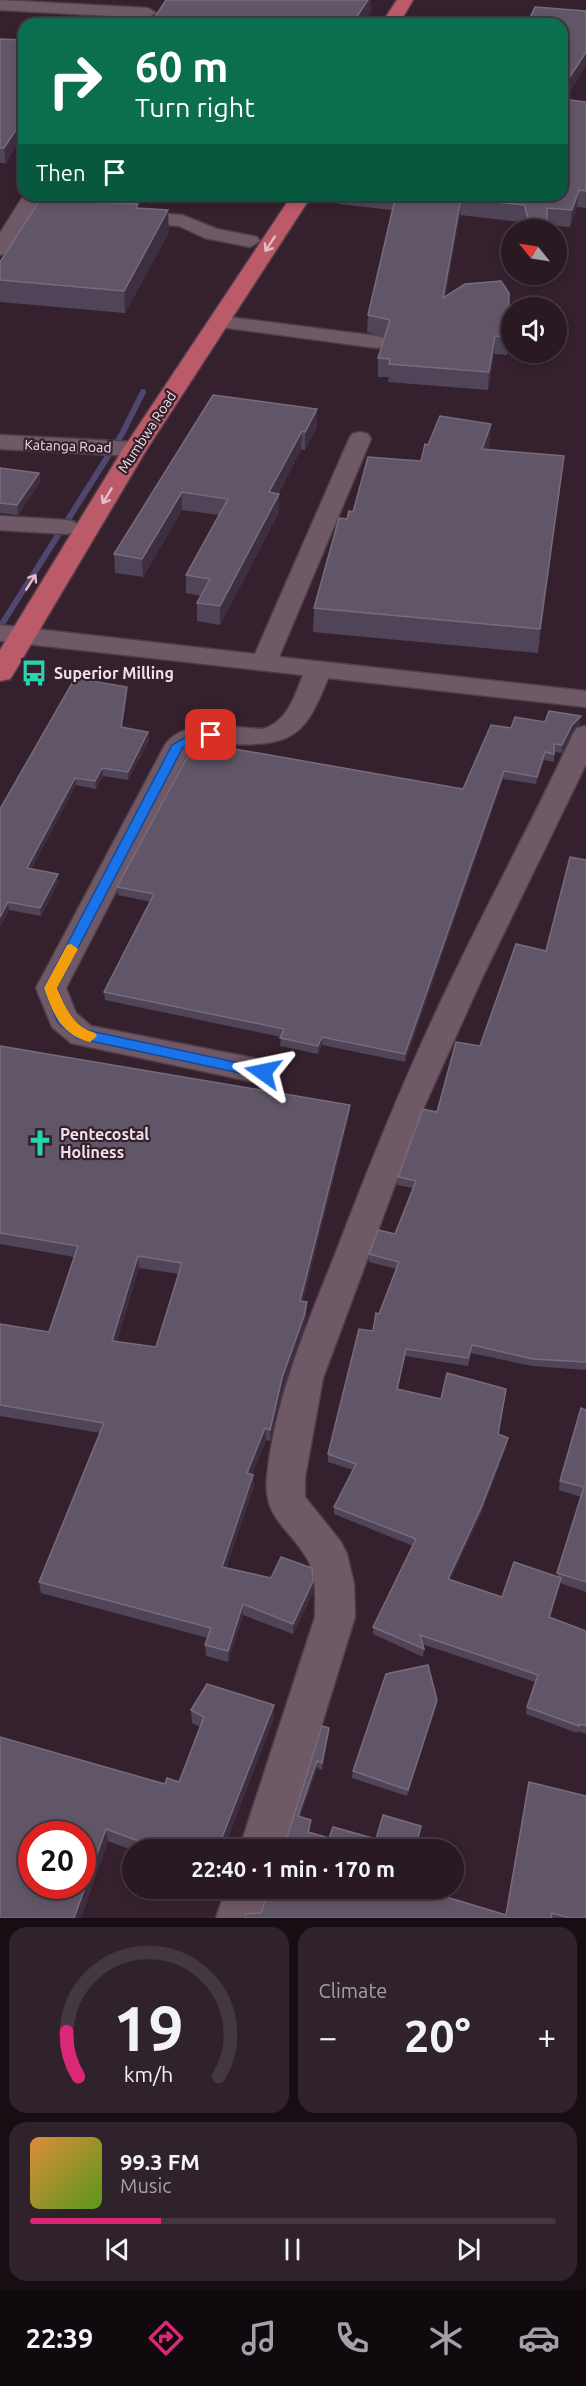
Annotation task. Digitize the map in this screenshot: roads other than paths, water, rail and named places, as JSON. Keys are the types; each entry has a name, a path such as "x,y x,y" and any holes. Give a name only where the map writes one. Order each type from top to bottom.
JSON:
{"main road":[{"path":"394,18 405,0"},
{"path":"411,18 422,0"},
{"name":"Mumbwa Road","path":"8,633 126,449 275,201"},
{"name":"Mumbwa Road","path":"0,673 8,633 67,527 220,322 298,201"}],"street":[{"path":"0,5 148,12"},
{"path":"0,249 29,202 90,214"},
{"path":"113,216 182,220 212,234 250,241"},
{"path":"220,322 377,342"},
{"path":"264,662 360,439"},
{"name":"Katanga Road","path":"0,442 126,449"},
{"path":"0,523 67,527"},
{"path":"8,633 586,699"},
{"path":"263,1072 82,1035 63,1019 51,988 178,745 197,735 225,734 264,737 281,732 302,711 318,669"},
{"path":"264,1839 335,1617 334,1584 327,1554 286,1502 286,1477 305,1378 408,1107 474,965 557,799 586,734"},
{"path":"238,1918 244,1899"}],"waterway":[{"path":"0,627 122,434 143,392"}],"place":[{"name":"Superior Milling","path":"34,673"},
{"name":"Pentecostal Holiness","path":"40,1143"}]}
